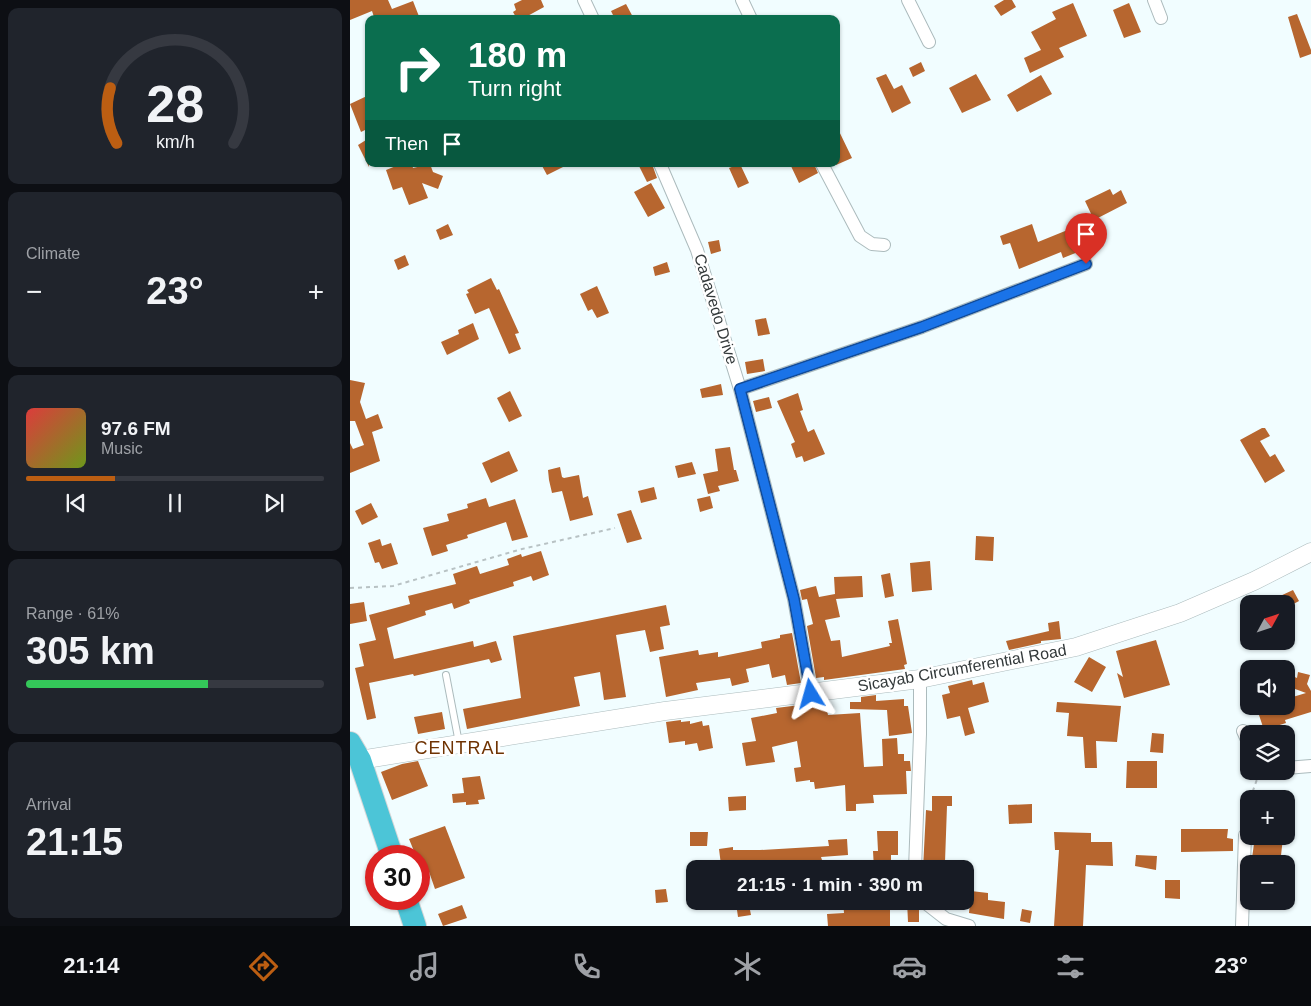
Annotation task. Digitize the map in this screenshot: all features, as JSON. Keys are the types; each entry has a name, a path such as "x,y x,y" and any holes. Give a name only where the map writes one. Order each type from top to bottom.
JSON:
{"highway":[{"path":"355,752 388,845"},
{"path":"410,910 415,926"}],"street":[{"path":"584,0 591,15"},
{"path":"742,0 749,15"},
{"path":"908,0 929,42"},
{"path":"1154,0 1161,18"},
{"name":"Cadavedo Drive","path":"661,167 697,250 740,389 796,608 811,694"},
{"path":"824,167 860,236 872,244 884,244"},
{"path":"740,389 922,327 1086,264"},
{"name":"Sicayab Circumferential Road","path":"355,752 459,742 665,711 920,679 1076,647 1188,610 1254,581 1311,552"},
{"path":"915,860 920,679"},
{"path":"1295,767 1311,766"},
{"path":"1242,926 1245,845"},
{"path":"934,910 946,919 968,926"}],"lane":[{"path":"446,675 459,742"}],"path":[{"path":"350,588 393,586 522,549 615,528"}],"building":[{"path":"350,0 388,0 392,9 413,1 418,15 373,15 372,11 350,20"},
{"path":"522,0 541,0 544,7 529,15 515,15 513,12 516,10 514,4"},
{"path":"1004,0 1012,0 1016,7 1001,16 994,6"},
{"path":"1073,3 1087,36 1059,48 1064,57 1030,73 1024,58 1041,50 1031,32 1056,19 1052,12"},
{"path":"1129,3 1141,32 1124,38 1113,10"},
{"path":"626,4 632,15 613,15 611,11"},
{"path":"1297,14 1311,50 1311,54 1300,58 1288,17"},
{"path":"921,62 925,71 913,77 909,68"},
{"path":"886,74 894,89 902,85 911,103 892,113 876,78"},
{"path":"976,74 991,100 962,113 949,88"},
{"path":"1041,75 1052,94 1017,112 1007,95"},
{"path":"365,97 365,130 361,132 350,104"},
{"path":"840,133 852,158 840,163"},
{"path":"365,141 365,159 358,145"},
{"path":"394,167 431,167 433,172 443,176 438,189 422,183 428,198 409,205 402,187 393,190 386,170"},
{"path":"543,167 563,167 547,175"},
{"path":"640,167 653,167 657,178 647,182"},
{"path":"741,167 749,183 738,188 729,168"},
{"path":"791,167 815,167 818,173 799,183"},
{"path":"651,183 665,208 648,217 634,192"},
{"path":"1110,189 1113,195 1121,190 1127,203 1094,220 1085,201"},
{"path":"448,224 453,235 440,240 436,230"},
{"path":"1032,224 1038,242 1070,229 1078,252 1063,258 1061,252 1019,269 1010,243 1003,245 1000,236"},
{"path":"719,240 721,251 711,254 708,242"},
{"path":"405,255 409,265 398,270 394,260"},
{"path":"667,262 670,272 655,276 653,267"},
{"path":"491,278 497,290 499,289 519,333 515,334 521,349 509,354 489,308 475,314 466,294 469,293 467,290"},
{"path":"597,286 609,313 597,318 592,309 588,311 580,294"},
{"path":"766,318 770,334 758,336 755,320"},
{"path":"473,323 479,339 447,355 441,342 459,334 458,330"},
{"path":"763,359 765,371 747,374 745,362"},
{"path":"350,380 365,383 360,402 366,419 378,414 383,428 372,432 380,461 350,473 350,443 353,449 364,445 355,421 350,421"},
{"path":"721,384 723,395 702,398 700,389"},
{"path":"510,391 522,416 509,422 497,398"},
{"path":"798,393 803,410 800,411 808,432 814,429 825,454 804,462 802,456 796,458 791,444 795,442 777,401"},
{"path":"769,397 772,408 756,412 753,401"},
{"path":"1265,428 1270,436 1260,441 1270,457 1275,454 1285,471 1265,483 1240,440"},
{"path":"730,447 734,470 736,470 739,481 718,486 720,491 708,494 703,474 718,471 715,449"},
{"path":"509,451 518,471 491,483 482,463"},
{"path":"692,462 696,474 678,478 675,466"},
{"path":"560,467 562,477 564,478 579,475 583,498 588,496 593,515 570,521 562,491 552,493 549,480 548,470"},
{"path":"654,487 657,499 641,503 638,491"},
{"path":"710,496 713,508 700,512 697,499"},
{"path":"486,498 489,507 515,499 528,537 512,541 506,522 467,535 468,538 446,545 448,551 432,556 423,528 449,521 447,514 468,508 467,504"},
{"path":"371,503 378,517 362,525 355,511"},
{"path":"631,510 642,539 627,543 617,514"},
{"path":"976,536 994,537 993,561 975,560"},
{"path":"380,539 382,546 391,543 398,564 382,569 379,562 375,563 368,543"},
{"path":"541,551 549,575 533,581 531,576 513,582 514,586 469,600 470,603 454,609 452,603 425,611 426,615 387,628 394,659 473,641 474,647 496,641 502,660 491,663 489,659 414,676 413,674 369,683 376,718 367,720 355,668 364,666 359,644 376,640 369,615 410,604 408,596 456,584 453,574 477,566 480,574 509,565 507,559 521,554 522,557"},
{"path":"930,561 932,590 912,592 910,563"},
{"path":"890,573 894,596 885,598 881,575"},
{"path":"862,576 863,597 836,599 840,617 825,620 831,641 840,640 842,657 890,646 889,643 892,643 888,621 898,619 907,664 904,665 905,669 824,680 824,677 816,678 807,626 813,624 807,599 802,600 800,590 816,586 819,597 835,594 834,577"},
{"path":"1293,590 1299,601 1295,603 1295,595 1282,595"},
{"path":"364,602 367,621 350,624 350,604"},
{"path":"666,605 670,625 660,627 664,649 650,652 645,630 616,635 626,697 604,700 600,672 574,677 580,706 467,729 463,709 521,698 513,636"},
{"path":"1059,621 1061,639 1041,641 1041,643 1009,650 1006,641 1049,631 1048,623"},
{"path":"792,633 801,683 787,685 785,675 772,678 769,664 746,669 749,682 732,686 730,678 696,683 698,690 666,697 659,657 698,650 699,655 718,652 718,657 762,648 761,642"},
{"path":"1156,640 1170,685 1124,698 1117,673 1123,677 1116,651"},
{"path":"1089,657 1106,667 1092,692 1074,682"},
{"path":"1298,672 1310,675 1307,684 1311,691 1311,712 1285,720 1286,723 1280,725 1262,725 1259,715 1295,715 1295,696 1306,693 1295,689 1295,677 1297,678"},
{"path":"972,680 973,685 984,682 989,702 968,708 975,733 965,736 960,716 947,719 942,695 950,693 948,686"},
{"path":"876,695 876,701 904,699 904,706 908,706 912,733 889,736 887,710 850,709 850,702 861,702 861,697"},
{"path":"825,702 828,715 860,713 864,767 883,766 882,739 897,738 898,754 904,754 904,761 910,761 911,771 906,771 907,794 873,795 874,803 856,804 856,811 846,811 845,785 815,789 814,782 810,782 810,780 796,782 794,768 801,767 797,741 772,747 775,762 746,766 742,743 756,741 751,718 777,713 776,708"},
{"path":"1057,702 1121,706 1117,742 1096,741 1097,768 1085,768 1083,737 1067,736 1069,713 1056,712"},
{"path":"442,712 445,729 418,734 414,717"},
{"path":"681,720 681,722 690,721 690,724 702,721 703,726 709,725 713,748 699,751 697,743 685,745 685,741 669,743 666,722"},
{"path":"1152,733 1164,734 1163,753 1150,752"},
{"path":"418,761 428,786 392,800 381,772 402,764"},
{"path":"1127,761 1157,761 1157,788 1126,788"},
{"path":"480,776 485,799 478,800 479,804 453,803 452,794 464,793 462,778"},
{"path":"746,796 746,810 729,811 728,797"},
{"path":"932,796 952,796 952,806 947,806 945,860 923,860 926,810 932,811"},
{"path":"1032,804 1032,823 1009,824 1008,805"},
{"path":"445,826 465,878 435,889 430,875 430,845 411,845 409,839"},
{"path":"1181,829 1228,829 1227,838 1233,839 1233,851 1181,852"},
{"path":"877,831 898,831 898,855 891,855 891,860 874,860 873,851 878,851"},
{"path":"690,832 708,832 707,846 690,846"},
{"path":"1054,832 1091,833 1091,842 1112,842 1113,866 1086,865 1083,926 1054,926 1059,850 1055,850"},
{"path":"847,839 848,855 821,857 822,860 720,860 719,849 733,847 733,850 760,850 829,846 828,840"},
{"path":"1254,845 1282,845 1281,855 1252,855"},
{"path":"1136,855 1157,856 1156,870 1135,866"},
{"path":"1165,880 1180,880 1180,899 1165,898"},
{"path":"666,889 668,902 656,903 655,890"},
{"path":"974,891 988,893 988,900 1005,902 1004,919 969,913 969,910 974,910"},
{"path":"462,905 467,918 443,926 438,914"},
{"path":"1022,909 1032,911 1030,923 1020,921"},
{"path":"737,910 750,910 751,915 738,917"},
{"path":"844,910 890,910 890,926 828,926 827,914 844,913"},
{"path":"907,910 919,910 919,922 908,922"}],"district":[{"name":"CENTRAL","path":"460,748"}],"route":[{"path":"811,694 794,599 740,389 922,327 1086,264"}]}
